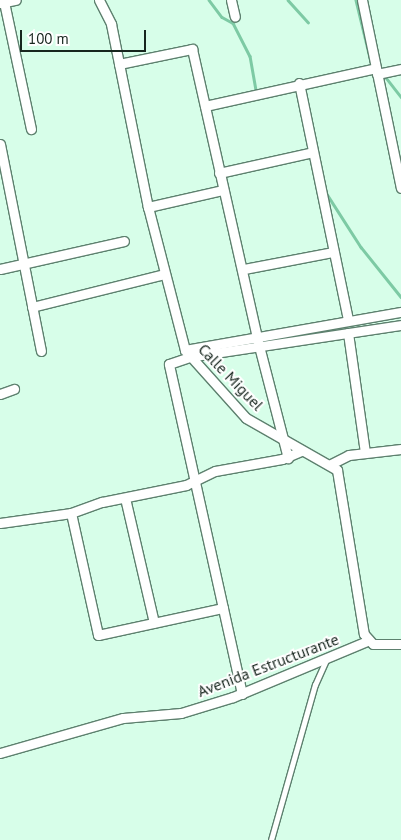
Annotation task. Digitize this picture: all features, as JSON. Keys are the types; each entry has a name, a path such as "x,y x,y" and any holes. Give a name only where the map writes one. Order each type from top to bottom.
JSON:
{"street":[{"path":"16,0 2,3 31,129"},
{"name":"Calle Miguel","path":"99,0 108,12 148,207 164,274 187,353 246,418 301,452 331,464"},
{"path":"231,0 235,17"},
{"path":"362,0 401,188"},
{"path":"119,64 192,48 219,173 244,269 258,342 288,458"},
{"path":"205,106 299,83 401,69"},
{"path":"299,83 348,320"},
{"path":"0,144 21,263 41,351"},
{"path":"219,173 313,152"},
{"path":"148,207 223,190"},
{"path":"0,269 124,241"},
{"path":"244,269 333,252"},
{"path":"32,307 164,274"},
{"path":"258,342 348,320 401,312"},
{"path":"242,694 169,364 187,353 258,342 348,333 401,325"},
{"path":"348,333 365,453"},
{"path":"0,392 14,388"},
{"path":"401,449 343,457 331,464 341,480 364,634 369,640 383,646 401,644"},
{"path":"0,523 71,513 195,482 215,471 288,458 301,452"},
{"path":"126,498 154,622"},
{"path":"71,513 98,635 223,608"},
{"name":"Avenida Estructurante","path":"0,753 123,718 181,713 242,694 369,640"}],"lane":[{"path":"271,840 315,685 326,658"}],"waterway":[{"path":"209,0 222,17 233,23 250,56 256,91"},
{"path":"288,0 308,22"},
{"path":"356,0 371,62"},
{"path":"384,75 401,97"},
{"path":"325,191 361,247 401,297"}]}
